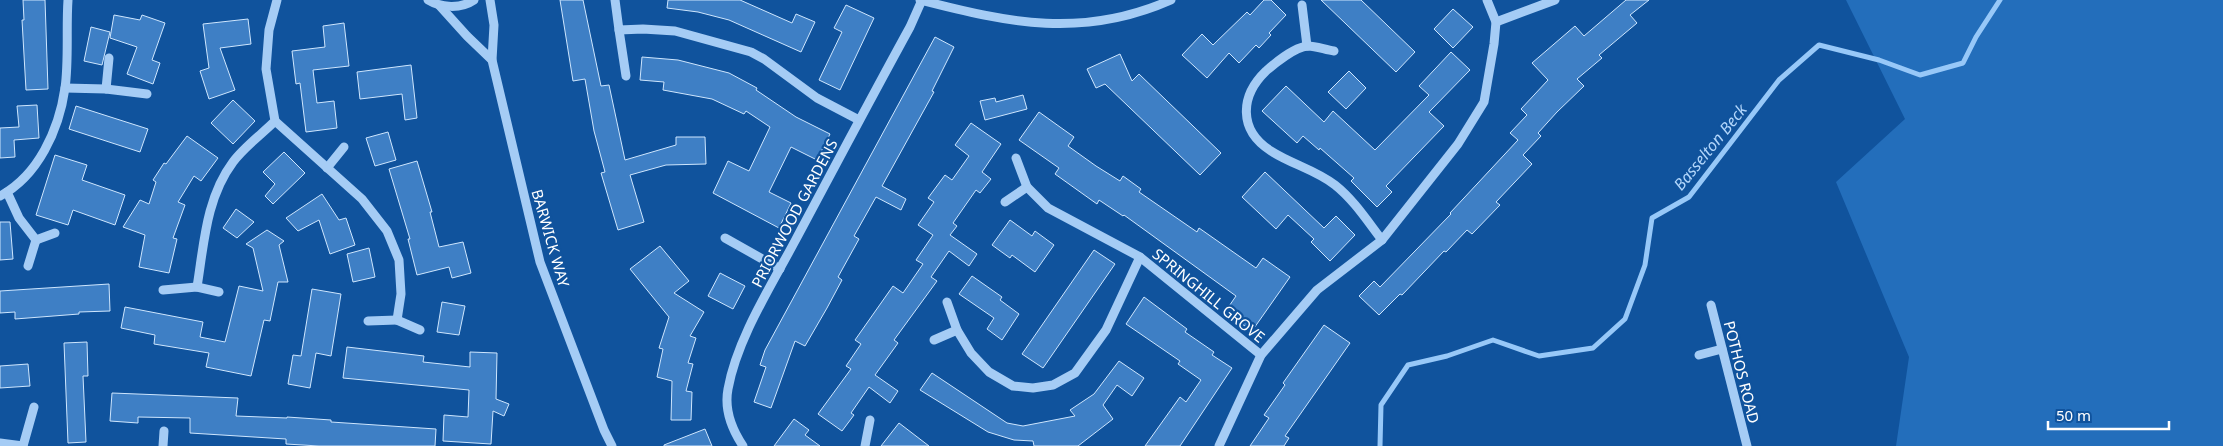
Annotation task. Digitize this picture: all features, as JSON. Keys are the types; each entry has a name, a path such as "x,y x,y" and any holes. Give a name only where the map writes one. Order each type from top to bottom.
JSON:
{"street":[{"path":"36,240 4,194 28,174 47,146 55,127 65,88 68,0"},
{"path":"277,0 269,30 266,69 275,121 362,199 388,230 399,260 401,294 397,320"},
{"path":"420,0 458,6 474,0"},
{"name":"BARWICK WAY","path":"490,0 494,25 492,60 540,262 600,421 612,446"},
{"path":"615,0 626,76"},
{"path":"921,0 991,18 1032,24 1067,24 1115,19 1152,8 1170,0"},
{"name":"PRIORWOOD GARDENS","path":"743,446 735,434 727,412 727,391 732,369 746,335 910,27 921,0"},
{"path":"1219,446 1261,355 1317,290 1382,240 1458,144 1484,102 1496,22 1487,0"},
{"path":"1496,22 1555,0"},
{"path":"432,2 492,60"},
{"path":"1302,4 1307,46"},
{"path":"619,30 643,29 675,32 751,52 764,59 817,98 859,120"},
{"path":"1334,51 1307,46 1278,60 1254,83 1247,98 1246,114 1251,130 1270,151 1334,185 1352,202 1382,240"},
{"path":"106,89 109,58"},
{"path":"65,88 106,89 147,94"},
{"path":"197,287 208,219 220,182 234,161 275,121"},
{"path":"327,168 344,147"},
{"name":"SPRINGHILL GROVE","path":"1016,158 1027,187 1048,208 1140,257 1261,355"},
{"path":"1005,202 1027,187"},
{"path":"36,240 55,233"},
{"path":"725,238 780,269"},
{"path":"28,266 36,240"},
{"name":"SPRINGHILL GROVE","path":"947,302 957,330 971,353 989,372 1013,386 1033,388 1053,385 1075,373 1106,330 1140,257"},
{"path":"163,290 197,287 219,292"},
{"name":"POTHOS ROAD","path":"1711,305 1747,446"},
{"path":"368,321 397,320 420,330"},
{"path":"934,340 957,330"},
{"path":"1699,355 1722,349"},
{"path":"0,443 23,446 34,407"},
{"path":"865,446 870,420"},
{"path":"163,446 164,431"}],"shaded area":[{"path":"1846,0 2223,0 2223,446 1896,446 1909,357 1836,182 1905,119"}],"building":[{"path":"23,0 45,0 48,89 26,90 22,20 24,20"},
{"path":"560,0 583,0 601,86 609,85 625,160 676,145 676,137 705,137 706,164 666,165 630,175 644,222 618,230 601,173 605,172 594,131 585,79 573,81"},
{"path":"668,0 740,0 792,23 796,14 815,22 801,52 729,20 698,12 667,8"},
{"path":"1264,0 1271,0 1286,15 1269,33 1271,35 1259,48 1256,45 1239,63 1229,53 1207,78 1182,55 1202,34 1213,45 1247,12 1250,15"},
{"path":"1321,0 1361,0 1415,52 1396,72"},
{"path":"1626,0 1649,0 1630,15 1637,23 1599,55 1602,58 1577,79 1584,86 1538,133 1541,136 1523,155 1532,164 1496,202 1500,205 1472,234 1467,230 1402,295 1400,294 1379,315 1359,296 1374,281 1380,287 1451,214 1518,140 1510,133 1527,115 1521,109 1548,80 1532,63 1575,26 1584,36"},
{"path":"846,5 874,18 840,90 819,80 842,32 834,28"},
{"path":"1453,9 1473,27 1453,48 1434,29"},
{"path":"114,15 140,20 142,15 165,23 152,60 160,63 153,84 127,74 137,47 110,38"},
{"path":"248,19 251,44 220,48 235,90 209,99 200,71 209,68 203,24"},
{"path":"344,23 349,66 313,70 317,103 334,101 337,128 306,132 300,83 296,84 292,51 325,47 323,26"},
{"path":"91,27 110,32 102,65 84,61"},
{"path":"935,37 954,47 932,91 934,92 882,186 906,199 901,210 876,197 854,236 859,239 838,277 842,280 827,308 805,346 795,341 771,408 754,402 766,367 760,365 765,350"},
{"path":"1451,52 1470,70 1429,112 1444,126 1386,186 1392,192 1377,207 1351,181 1354,178 1320,148 1319,150 1303,136 1297,143 1262,111 1286,86 1324,122 1333,111 1375,150 1429,95 1419,86"},
{"path":"1120,54 1132,81 1139,74 1221,153 1200,175 1105,84 1096,88 1087,69"},
{"path":"642,57 678,60 729,73 757,88 756,90 796,117 830,134 817,160 791,147 769,192 791,203 779,228 713,193 728,161 749,171 770,127 746,111 744,114 712,99 663,90 664,82 640,80"},
{"path":"411,65 417,118 405,120 402,94 360,99 357,72"},
{"path":"1349,71 1366,88 1346,109 1328,92"},
{"path":"1023,95 1027,109 985,120 980,101 995,98 996,102"},
{"path":"233,100 255,121 233,144 211,123"},
{"path":"37,105 39,138 14,140 15,157 0,158 0,128 19,127 17,106"},
{"path":"76,106 148,129 140,152 69,129"},
{"path":"1039,112 1074,137 1068,146 1096,166 1120,181 1123,176 1141,189 1139,192 1197,232 1199,228 1256,268 1263,258 1290,277 1252,331 1225,312 1236,296 1124,215 1099,200 1097,204 1055,174 1059,168 1019,140"},
{"path":"971,123 1001,144 982,172 991,179 980,193 976,190 953,223 957,226 950,235 977,254 969,266 949,251 931,277 937,281 894,340 898,343 875,375 898,391 890,403 869,387 851,413 854,415 842,431 818,414 851,369 846,366 861,344 855,340 893,286 903,293 923,264 916,260 933,235 918,225 934,202 928,198 945,175 952,180 969,156 955,145"},
{"path":"388,132 396,160 375,166 366,138"},
{"path":"187,136 218,158 201,181 194,176 178,202 185,205 173,238 177,239 169,273 139,267 145,235 123,227 140,200 149,204 156,182 153,180 164,163 166,164"},
{"path":"284,152 305,173 273,204 265,196 275,184 263,172"},
{"path":"55,155 87,165 82,180 125,195 115,225 73,210 68,225 36,215"},
{"path":"417,161 432,212 430,212 439,247 463,242 471,273 452,278 449,267 417,275 408,239 410,239 389,169"},
{"path":"1265,172 1324,228 1336,216 1355,235 1330,261 1311,242 1314,239 1288,215 1276,229 1242,197"},
{"path":"322,194 339,220 346,218 355,245 330,254 319,220 298,231 286,218"},
{"path":"236,209 254,222 237,238 223,228"},
{"path":"1010,220 1032,236 1035,231 1054,245 1035,272 1012,255 1010,258 992,245"},
{"path":"0,222 10,222 13,259 0,260"},
{"path":"267,230 284,241 279,245 288,282 278,282 270,321 264,320 251,376 206,367 209,353 154,344 155,335 121,328 125,307 203,322 200,337 225,342 239,286 263,291 253,248 246,244"},
{"path":"660,246 689,281 674,293 704,312 690,336 696,338 688,363 693,364 686,391 692,392 691,420 671,420 672,381 657,377 663,349 659,348 669,317 630,269"},
{"path":"369,248 375,277 353,282 347,254"},
{"path":"1094,250 1115,264 1043,368 1022,354"},
{"path":"720,273 745,286 733,309 708,296"},
{"path":"972,276 1002,297 1000,300 1019,314 1002,340 987,329 994,318 959,294"},
{"path":"109,284 110,311 79,312 79,314 15,319 15,312 0,313 0,291"},
{"path":"312,289 341,294 331,356 316,353 310,388 288,384 293,355 301,356"},
{"path":"1144,297 1187,329 1185,332 1214,352 1212,355 1232,368 1180,446 1145,446 1180,397 1186,402 1201,380 1178,364 1180,361 1126,324"},
{"path":"442,302 465,306 459,335 437,332"},
{"path":"1324,325 1350,343 1285,436 1289,438 1284,446 1250,446 1269,418 1264,415 1285,385 1283,383"},
{"path":"87,342 88,376 83,376 86,442 68,443 64,343"},
{"path":"347,347 424,356 423,362 470,367 470,352 497,353 496,399 509,404 504,416 493,411 491,444 443,441 444,415 468,417 469,390 343,378"},
{"path":"1119,361 1144,378 1132,396 1117,385 1103,405 1113,419 1078,446 1034,446 1033,441 1014,440 988,432 920,390 932,373 1007,423 1023,426 1075,416 1070,410 1094,394"},
{"path":"28,364 30,386 0,388 0,366"},
{"path":"112,393 238,398 236,416 287,417 436,429 435,446 319,446 286,444 286,439 190,433 190,418 138,417 138,423 110,421"},
{"path":"794,419 809,430 805,435 820,446 774,446"},
{"path":"899,423 929,446 881,446"},
{"path":"705,429 712,446 664,446 664,445"}],"waterway":[{"name":"Basselton Beck","path":"1380,446 1381,405 1408,365 1447,356 1493,340 1539,356 1593,348 1625,319 1645,265 1652,218 1689,197 1779,80 1819,45 1879,60 1920,75 1963,63 1976,37 2000,0"}]}
